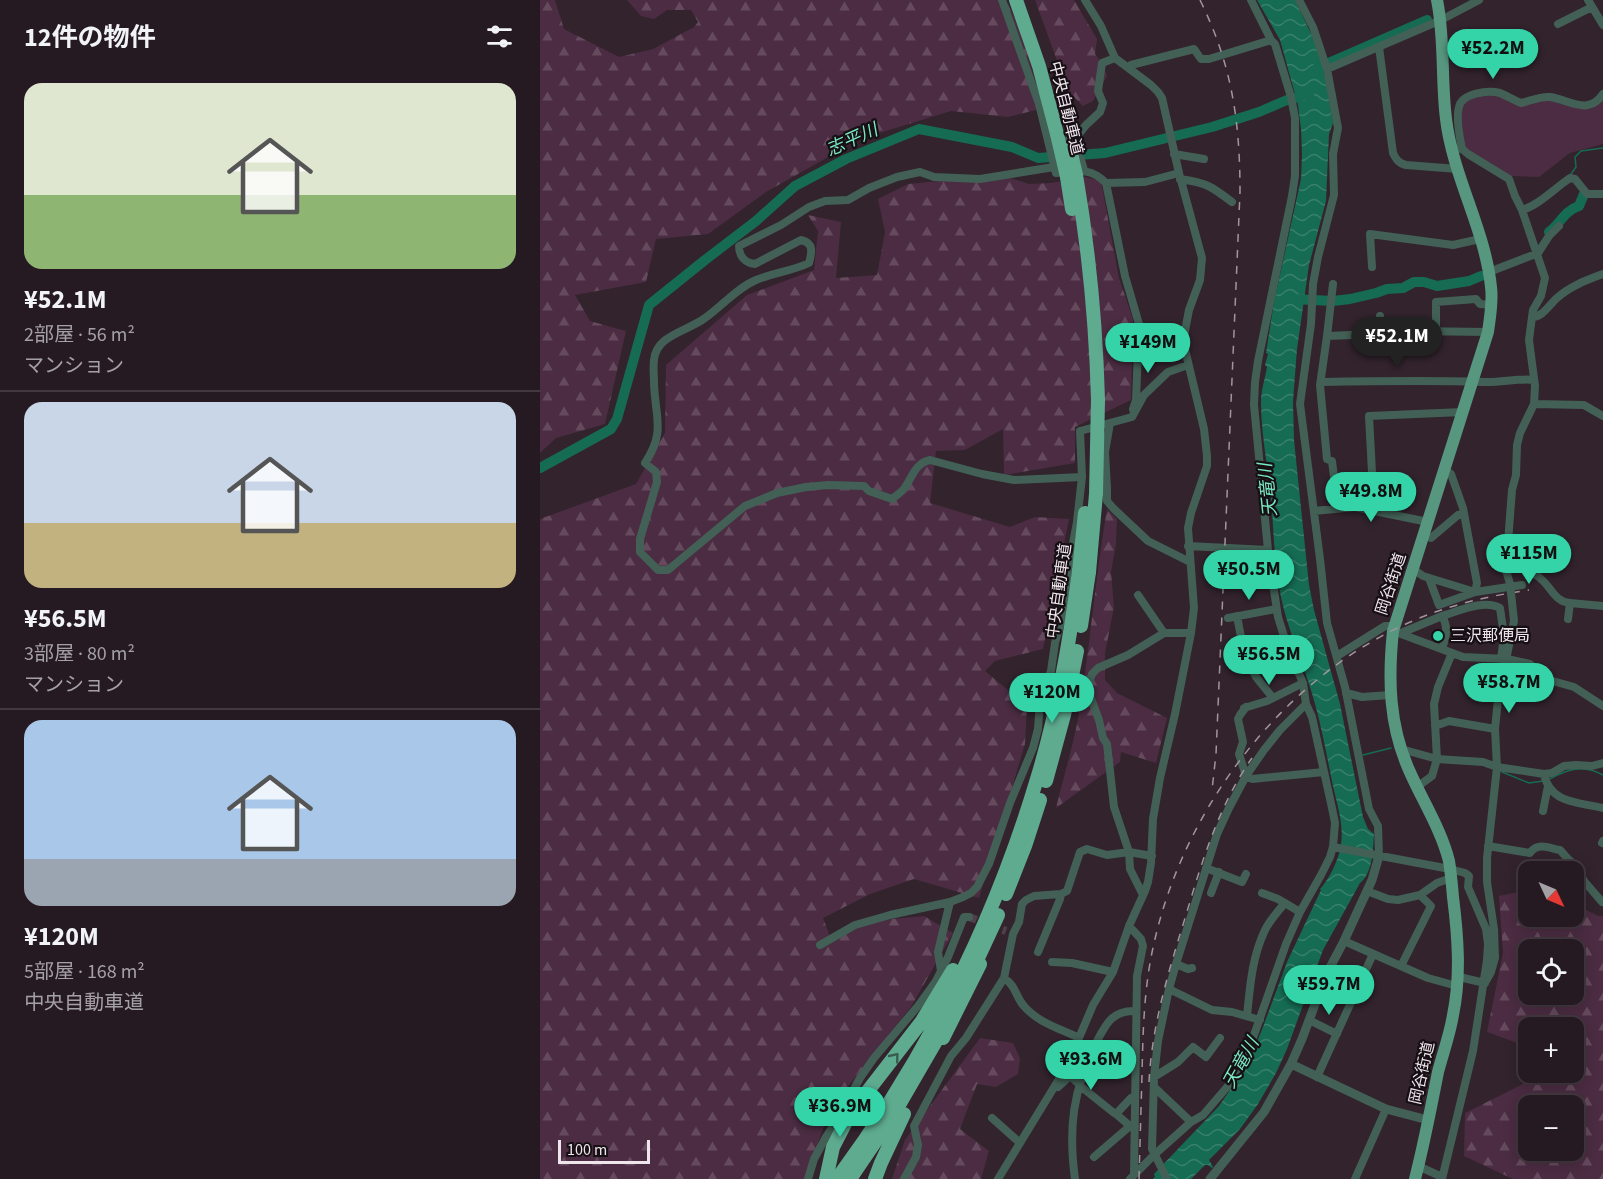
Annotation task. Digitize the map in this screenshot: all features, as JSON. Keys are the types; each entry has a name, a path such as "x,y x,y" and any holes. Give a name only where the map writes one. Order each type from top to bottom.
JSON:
{"highway":[{"name":"中央自動車道","path":"837,1179 901,1084 933,1029 989,912 1016,843 1038,777 1051,723 1084,571 1096,494 1094,399 1074,219 1075,174 1016,0"},
{"name":"中央自動車道","path":"1026,0 1048,64 1062,137"},
{"name":"中央自動車道","path":"850,1179 926,1061 971,975 1025,846 1046,782 1064,715 1078,642 1084,571"},
{"path":"876,1178 896,1128 975,975 1025,858 1050,782 1068,714 1078,642"},
{"path":"826,1179 833,1147 850,1114 922,1021 944,987 967,944 1010,843 1051,723"}],"main road":[{"name":"岡谷街道","path":"1415,1179 1439,1069 1453,1018 1458,981 1458,953 1450,873 1442,841 1401,749 1393,717 1390,677 1396,630 1488,332 1492,305 1489,272 1458,169 1457,148 1446,119 1441,20 1437,0"}],"street":[{"path":"1002,0 1039,104 1062,137"},
{"path":"998,1179 1067,1066 1093,1005 1113,972 1148,882 1152,856 1152,819 1191,633 1194,608 1188,528 1207,466 1204,429 1183,341 1189,310 1200,280 1202,258 1162,99 1151,85 1115,58 1101,26 1085,0"},
{"path":"1132,1177 1191,1122 1203,1115 1234,1079 1247,1055 1286,944 1300,912 1335,848 1335,823 1312,717 1306,704 1303,683 1288,649 1276,609 1268,550 1254,405 1255,382 1269,302 1292,196 1295,118 1275,44 1251,0"},
{"path":"1210,1179 1264,1112 1291,1064 1326,975 1367,891 1377,856 1378,826 1369,809 1346,693 1327,623 1300,404 1311,324 1313,284 1334,195 1333,154 1338,128 1327,69 1312,27 1299,0"},
{"path":"1327,69 1441,20 1479,0"},
{"path":"1558,24 1590,3 1603,25"},
{"path":"1129,68 1131,65 1194,49 1201,59 1209,59 1271,40"},
{"path":"1442,46 1483,47 1497,56"},
{"path":"1379,47 1395,158 1406,165 1458,169"},
{"path":"1115,58 1102,63 1098,91 1103,103 1100,112 1086,125 1062,137 1054,167 1056,173 1099,176 1106,183 1125,276 1139,324 1136,400 1126,419"},
{"path":"1485,982 1496,958 1487,882 1488,846 1497,767 1495,729 1504,659 1514,621 1510,584 1503,552 1516,476 1517,445 1520,433 1534,404 1530,347 1532,317 1544,287 1545,278 1538,253 1509,179 1457,148 1458,107 1468,95 1497,93 1521,103 1550,97 1586,106 1598,101 1603,94"},
{"path":"1174,154 1204,159"},
{"path":"1054,167 980,179 934,177 920,172 897,177 869,188 848,200 825,201 808,207 781,225 739,246 742,257 749,263 755,264 801,240 811,246 812,254 809,263 754,280 724,301 704,319 669,337 659,346 654,358 654,400 659,428 657,442 645,463 656,472 657,482 640,539 640,552 658,570 668,570 745,506 777,493 806,487 864,486 869,491 892,499 902,492 916,469 923,462 930,460 1014,480 1082,477"},
{"path":"1106,183 1145,182 1180,176 1213,187 1232,201"},
{"path":"1522,210 1536,204 1570,178 1575,179 1587,194 1603,194"},
{"path":"1489,272 1538,253 1559,226"},
{"path":"1372,267 1370,234 1453,245 1480,239"},
{"path":"1532,317 1542,314 1567,289 1603,274"},
{"path":"1333,285 1320,385 1327,459 1332,461 1338,508"},
{"path":"1436,330 1436,302 1476,298 1480,304 1492,305"},
{"path":"1380,316 1380,334"},
{"path":"1327,336 1436,330 1488,332"},
{"path":"820,945 855,925 950,902 971,893 977,887 989,864 1038,729 1040,701 1051,671 1054,643 1065,607 1068,570 1077,522 1082,477 1080,431 1132,417 1144,395 1168,372 1188,365"},
{"path":"1321,382 1534,380"},
{"path":"1534,404 1584,405 1603,416"},
{"path":"1374,510 1369,416 1463,412"},
{"path":"1110,423 1106,452 1107,501 1148,541 1190,562"},
{"path":"1444,470 1451,474 1464,514 1477,583 1475,592"},
{"path":"1314,511 1355,507 1428,522"},
{"path":"1424,536 1431,538 1458,515 1464,514"},
{"path":"1506,545 1510,560 1540,578 1561,601 1603,606"},
{"path":"1188,546 1268,550"},
{"path":"1413,569 1429,578 1475,592"},
{"path":"1429,578 1439,605 1475,592 1522,585"},
{"path":"1138,595 1164,633"},
{"path":"1568,619 1570,603"},
{"path":"1396,630 1480,605 1497,606 1500,608 1504,636 1504,659"},
{"path":"1228,618 1276,609"},
{"path":"1237,616 1244,653 1256,677 1273,698"},
{"path":"1442,616 1447,634 1442,649"},
{"path":"1337,656 1385,626 1463,657 1504,659 1530,664 1540,675 1574,687 1603,706"},
{"path":"1143,896 1131,869 1129,852 1114,807 1107,744 1084,688 1098,668 1128,655 1164,633 1191,633"},
{"path":"1417,787 1432,776 1437,759 1434,704 1438,687 1452,653"},
{"path":"1303,683 1273,698 1244,708 1238,719 1243,742 1239,754 1246,776 1252,779 1324,772"},
{"path":"1346,693 1362,697 1390,695"},
{"path":"1167,1179 1152,1149 1154,1077 1158,1041 1176,964 1217,834 1246,776 1280,730 1306,704"},
{"path":"1435,726 1449,721 1495,729"},
{"path":"1401,749 1437,759 1483,762 1497,767 1544,774 1552,773 1564,766 1592,766 1603,763"},
{"path":"1544,774 1546,784 1566,801 1603,808"},
{"path":"1544,811 1548,786"},
{"path":"1488,846 1530,853 1538,846 1560,850 1575,865 1584,881 1602,902"},
{"path":"1335,848 1450,873 1465,873 1469,876 1468,887 1486,929 1488,944 1485,982 1473,1051 1442,1178 1418,1166"},
{"path":"904,1179 916,1157 918,1145 913,1124 951,1056 966,1038 1004,978 1010,932 1019,922 1022,904 1034,896 1061,894 1067,891 1080,852 1087,849 1107,855 1129,852 1152,856"},
{"path":"1206,868 1242,882 1246,874"},
{"path":"1211,893 1219,872"},
{"path":"1367,891 1388,899 1398,900 1420,895 1450,873"},
{"path":"1262,893 1300,912"},
{"path":"1038,952 1061,894"},
{"path":"1401,966 1431,906 1420,895"},
{"path":"941,971 938,952 950,902"},
{"path":"1247,1016 1255,956 1266,927 1285,903"},
{"path":"808,1179 814,1159 825,1137 857,1090 860,1078 930,990 948,957 964,917 969,917"},
{"path":"1129,927 1141,939 1143,946 1137,976 1132,1177"},
{"path":"1344,941 1428,978 1485,982"},
{"path":"1317,1077 1373,954"},
{"path":"1052,962 1072,963 1113,972"},
{"path":"1176,964 1188,969 1192,968"},
{"path":"1004,978 1014,987 1022,1004 1039,1020 1079,1038"},
{"path":"1169,989 1212,1010 1232,1012 1260,1020"},
{"path":"1075,1179 1072,1131 1076,1095 1087,1061 1110,1020 1125,1010 1136,1011"},
{"path":"1309,1020 1337,1034"},
{"path":"1154,1077 1178,1062 1193,1047 1206,1057 1220,1038"},
{"path":"1053,1089 1070,1076 1074,1051"},
{"path":"1291,1064 1386,1109 1428,1120"},
{"path":"1070,1076 1133,1126"},
{"path":"1154,1087 1191,1122"},
{"path":"1116,1114 1131,1098 1135,1097"},
{"path":"1356,1179 1386,1109"},
{"path":"992,1118 1020,1143"},
{"path":"1094,1158 1133,1126"}],"green space":[{"path":"540,0 555,0 564,29 619,57 653,49 694,27 698,22 691,10 667,10 654,19 641,16 627,0 1006,0 1018,25 1044,108 1008,117 951,111 860,139 766,192 708,234 656,239 646,282 575,295 590,321 626,331 605,424 556,438 540,453"},
{"path":"1035,0 1074,0 1097,39 1095,54 1102,63 1107,76 1093,101 1083,106 1068,91"},
{"path":"1499,95 1518,101 1555,100 1582,109 1598,105 1603,100 1603,144 1570,153 1539,177 1511,176 1466,149 1464,144 1462,112 1467,101"},
{"path":"1001,175 1029,184 1085,177 1101,181 1119,278 1133,319 1131,400 1075,427 1075,463 1004,475 1003,429 965,450 936,451 930,503 1010,527 1035,517 1069,519 1043,649 995,661 985,671 1027,706 1025,744 979,898 914,879 870,894 823,918 832,942 871,921 924,916 953,933 911,1007 830,1109 805,1179 540,1179 540,519 636,484 665,433 666,365 747,295 814,270 818,231 808,215 841,222 836,278 877,275 885,232 878,199 908,184"},
{"path":"1107,509 1117,519 1116,544 1111,572 1114,607 1105,653 1105,680 1117,693 1167,718 1156,763 1121,752 1120,762 1056,808 1078,719"},
{"path":"1518,892 1518,927 1584,927 1584,909 1603,916 1603,1179 1513,1179 1464,1156 1465,1113 1525,1083 1584,1083 1584,1017 1518,1017 1518,1043 1487,1032 1503,953 1499,896"},
{"path":"980,1038 1013,1043 1020,1058 1018,1074 996,1087 977,1084 960,1129 989,1151 981,1179 892,1179 905,1140"}],"water":[{"path":"1257,0 1295,0 1316,44 1326,81 1333,123 1329,134 1326,201 1309,265 1297,349 1293,401 1294,440 1309,585 1340,704 1363,817 1368,829 1374,834 1372,860 1368,873 1360,883 1323,950 1287,1049 1258,1104 1240,1129 1209,1160 1212,1168 1205,1165 1191,1179 1153,1179 1154,1174 1219,1106 1248,1064 1287,962 1320,889 1336,862 1342,837 1340,815 1320,722 1290,630 1279,586 1262,430 1261,398 1267,367 1265,365 1268,354 1266,353 1274,302 1301,179 1302,154 1298,105 1280,40"}],"waterway":[{"path":"1317,68 1427,20"},
{"name":"志平川","path":"540,468 611,429 617,419 649,305 756,221 795,186 846,159 919,129 1012,147 1038,158 1105,153 1212,127 1309,94"},
{"path":"1571,174 1576,167 1575,157 1581,151 1603,148"},
{"path":"1549,232 1566,214 1579,206 1584,194"},
{"path":"1292,299 1333,301 1350,299 1387,289 1403,288 1414,282 1437,286 1469,281 1481,276"},
{"path":"1363,755 1391,748"},
{"path":"1548,780 1575,769 1589,770 1603,775"},
{"path":"1502,772 1529,783 1543,781"}],"tunnel":[{"path":"1048,693 1081,687"},
{"path":"969,917 1006,931"},
{"path":"859,1091 887,1108"}],"railway":[{"path":"1200,0 1220,47 1227,71 1236,117 1240,166 1216,754 1212,790"},
{"path":"1139,1179 1144,1024 1151,956 1170,889 1191,840 1217,793 1249,749 1285,709 1325,674 1368,644 1415,620 1443,609 1529,590"},
{"path":"1149,1082 1162,997 1198,874 1221,814 1252,758"}],"place":[{"name":"三沢郵便局","path":"1438,636"}],"water label":[{"name":"天竜川","path":"1268,490"},
{"name":"天竜川","path":"1241,1063"}]}
